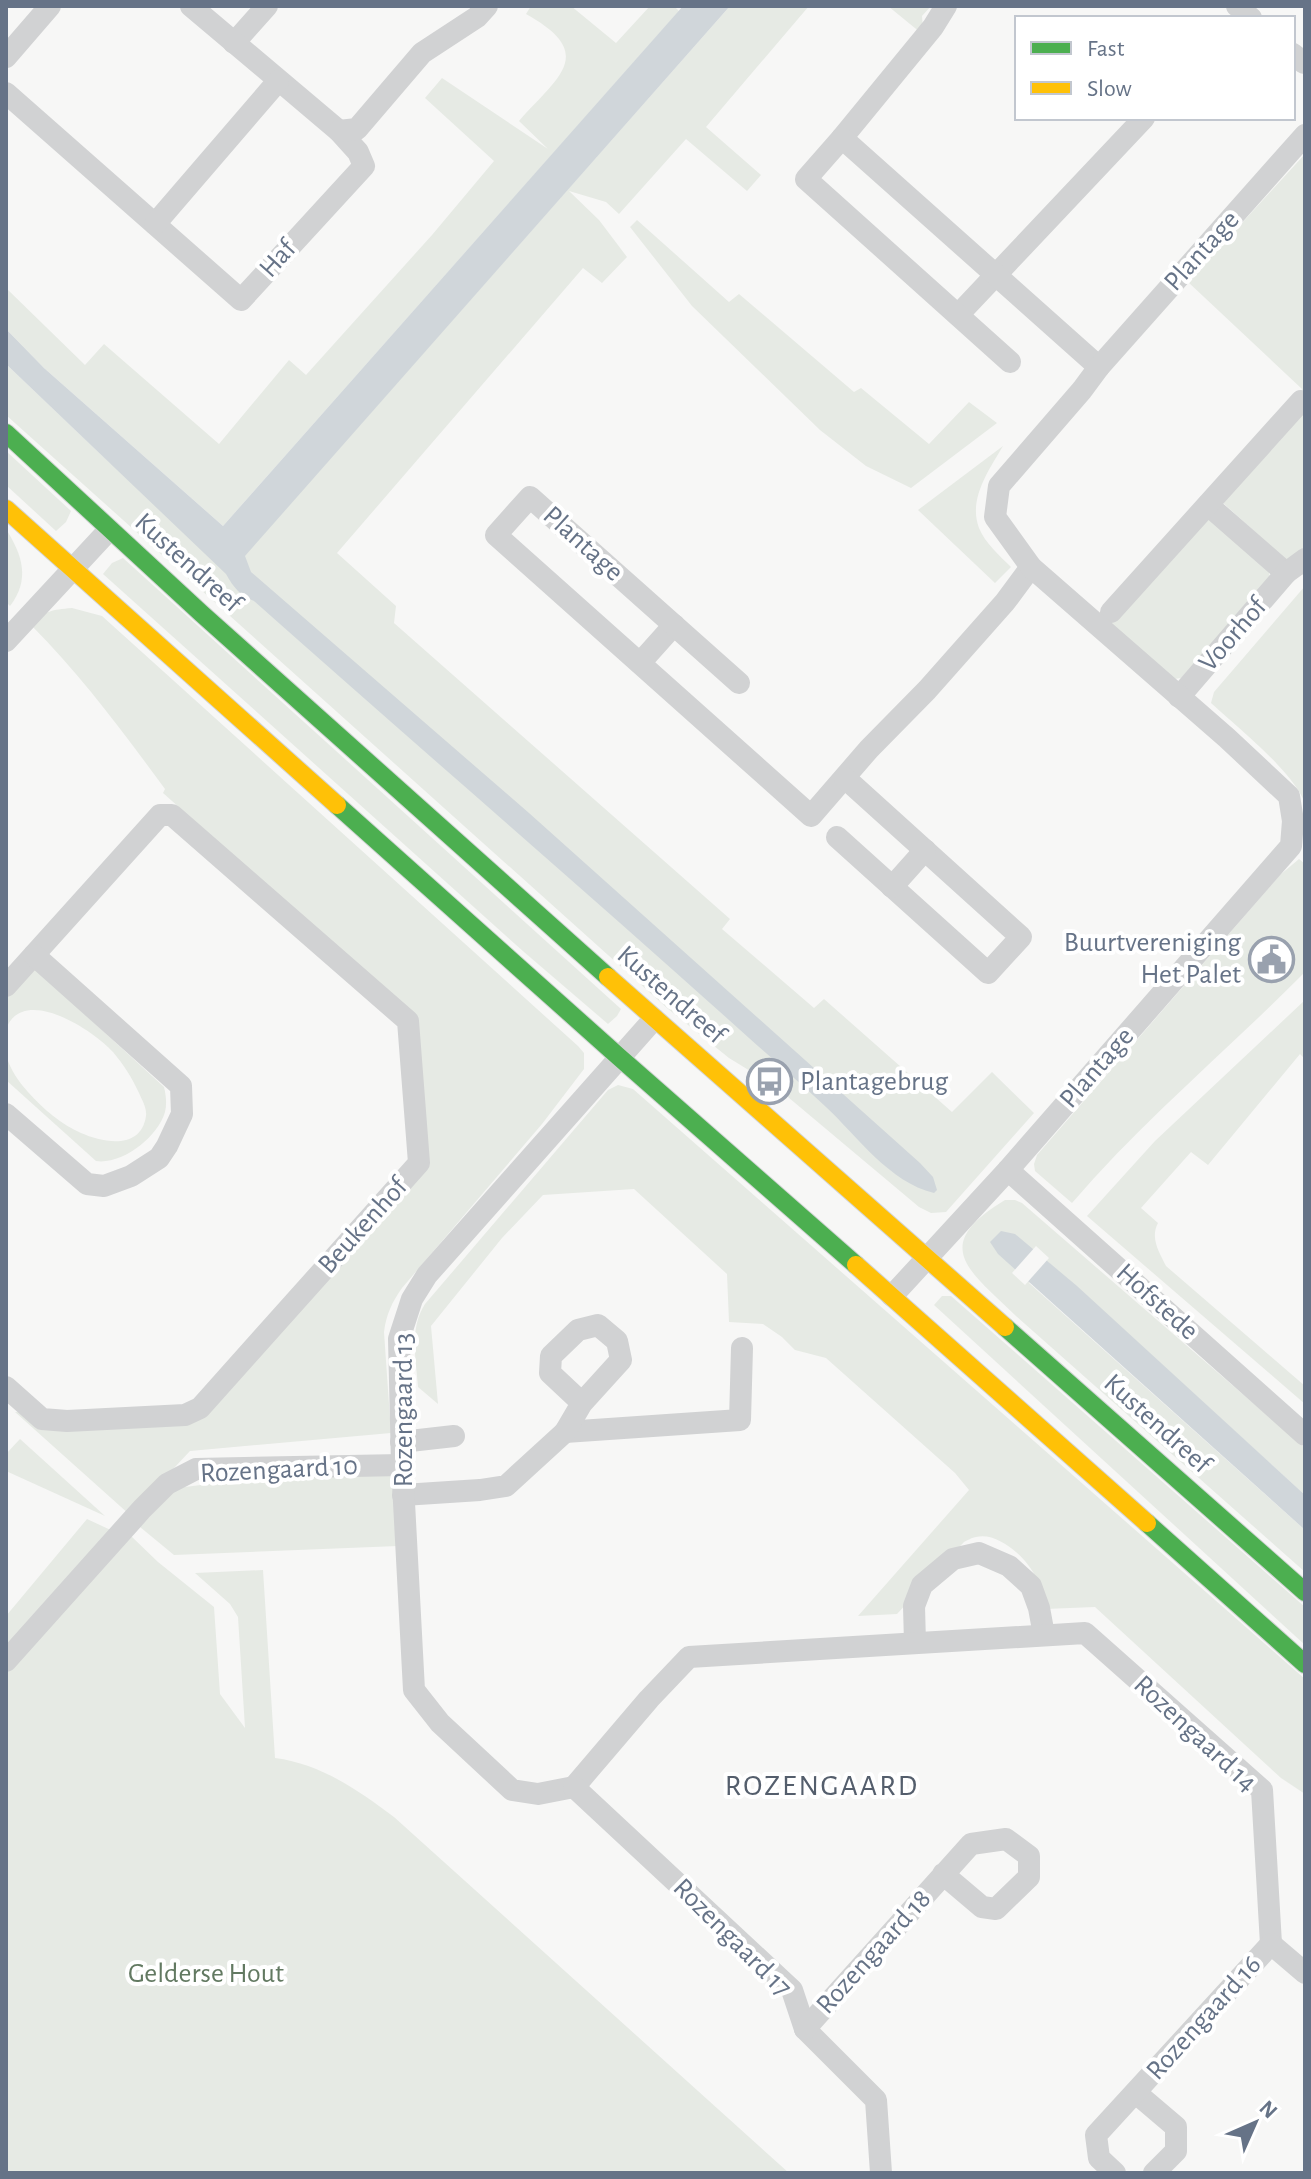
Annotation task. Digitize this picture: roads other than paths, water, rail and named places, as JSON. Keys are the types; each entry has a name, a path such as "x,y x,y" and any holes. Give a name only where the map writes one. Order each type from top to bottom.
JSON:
{"main road":[{"name":"Kustendreef","path":"6,433 109,530 654,1019 1305,1592"},
{"path":"6,509 1305,1664"}],"street":[{"name":"Haf","path":"6,93 241,300 364,166 358,152 339,131 191,6"},
{"path":"234,43 267,6"},
{"path":"339,131 357,129 422,53 477,17 487,6"},
{"path":"946,6 933,27 806,179 1010,362"},
{"path":"6,57 44,8"},
{"path":"155,224 278,81"},
{"path":"958,315 1142,120"},
{"name":"Plantage","path":"892,1296 1008,1170 1291,846 1293,821 1289,796 1031,567 995,517 999,486 1099,367 1305,135"},
{"path":"842,138 1099,367"},
{"path":"1111,612 1301,401"},
{"name":"Plantage","path":"739,683 530,497 496,535 811,816 1005,602 1031,567"},
{"name":"Voorhof","path":"1208,505 1286,573"},
{"path":"6,641 109,530"},
{"name":"Voorhof","path":"1179,697 1286,573 1305,559"},
{"path":"640,663 674,625"},
{"path":"837,837 988,973 1021,937 845,778"},
{"name":"Beukenhof","path":"6,986 160,815 172,815 408,1021 419,1163 200,1408 185,1415 67,1421 42,1419 6,1387"},
{"path":"892,887 925,850"},
{"path":"6,1114 87,1184 104,1186 131,1176 159,1158 182,1114 181,1086 34,955"},
{"name":"Rozengaard 13","path":"574,1787 538,1794 512,1790 440,1723 414,1690 403,1495 399,1339 412,1299 427,1275 654,1019"},
{"name":"Hofstede","path":"1008,1170 1305,1435"},
{"path":"565,1432 740,1420 742,1348"},
{"path":"403,1495 506,1486 565,1432 582,1403"},
{"path":"401,1442 454,1436"},
{"name":"Rozengaard 10","path":"6,1661 119,1533 167,1484 196,1469 402,1465"},
{"path":"915,1643 914,1606 922,1585 953,1559 979,1553 1009,1566 1031,1586 1044,1635"},
{"name":"Rozengaard 14","path":"574,1787 689,1657 1085,1633 1262,1790 1271,1944"},
{"name":"Rozengaard 17","path":"574,1787 792,1990 805,2029 876,2100 881,2173"},
{"name":"Rozengaard 18","path":"805,2029 943,1874"},
{"path":"1271,1944 1305,1973"},
{"name":"Rozengaard 16","path":"1115,2173 1099,2158 1096,2135 1271,1944"},
{"name":"Rozengaard 16","path":"1136,2093 1176,2127 1176,2151 1154,2173"}],"place":[{"name":"Buurtvereniging Het Palet","path":"1272,959"},
{"name":"Plantagebrug","path":"769,1082"}],"district":[{"name":"ROZENGAARD","path":"822,1786"}],"park label":[{"name":"Gelderse Hout","path":"206,1974"}]}
